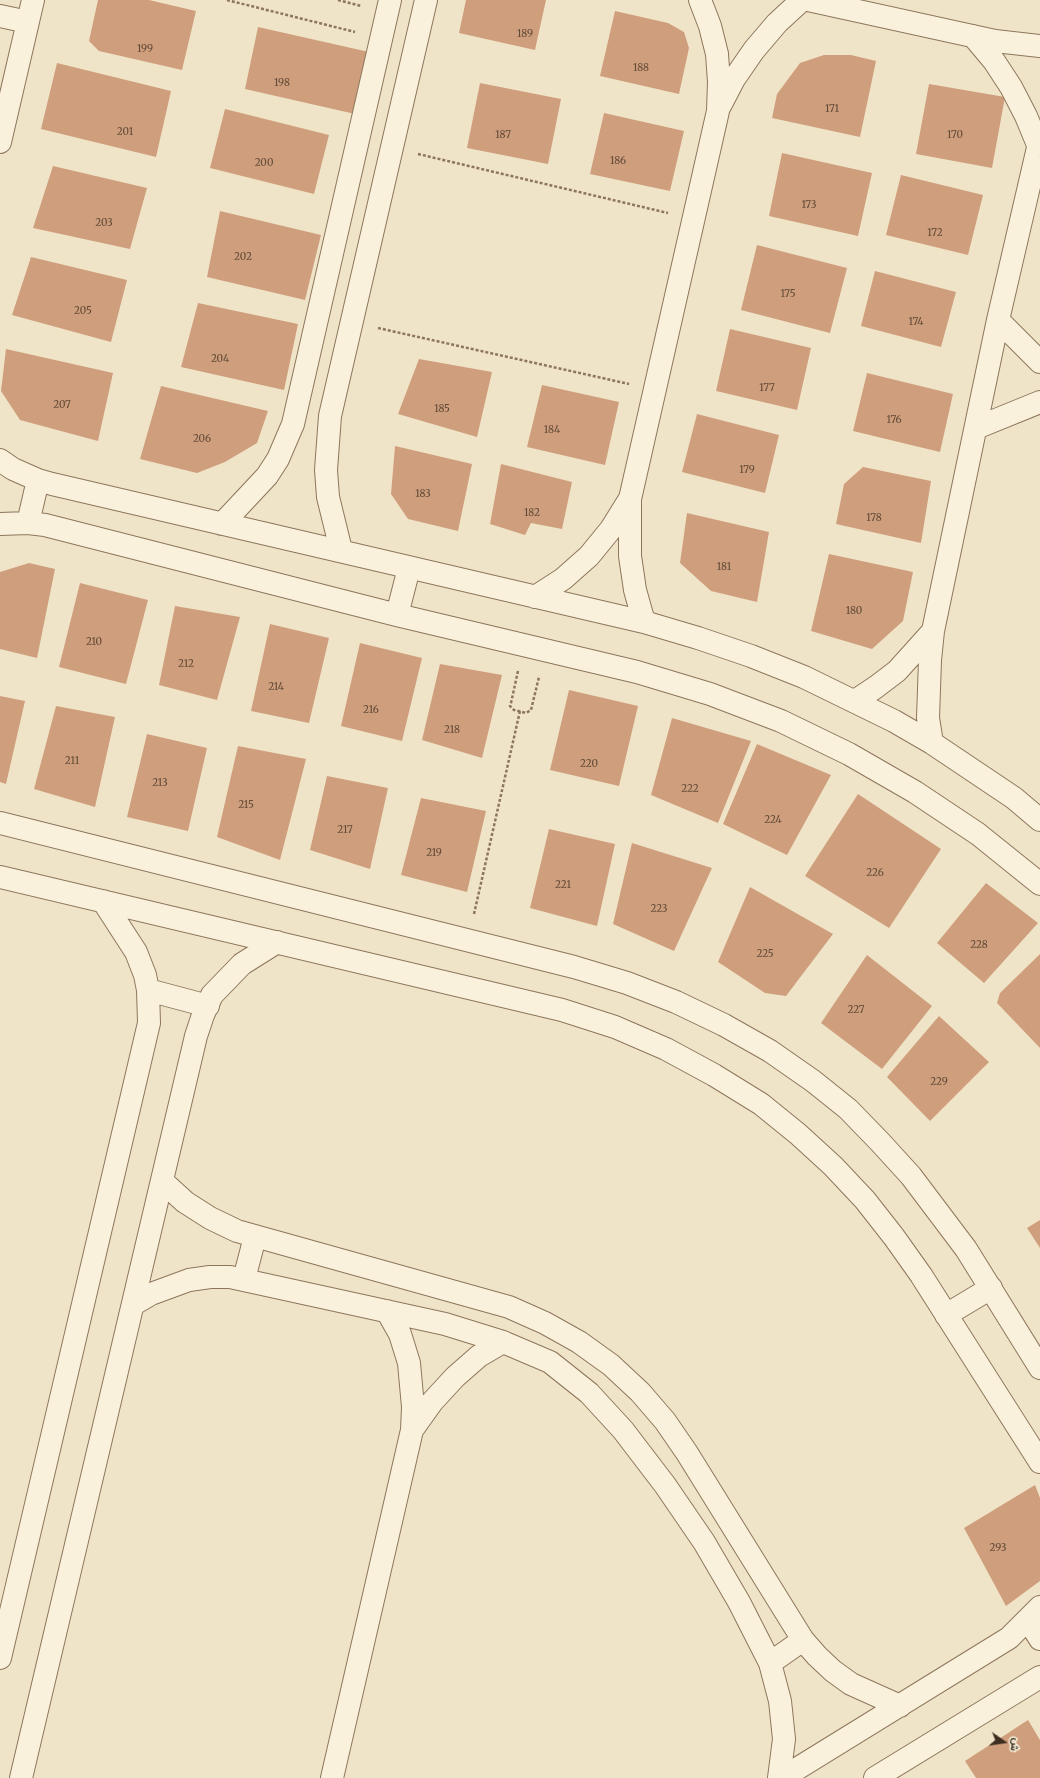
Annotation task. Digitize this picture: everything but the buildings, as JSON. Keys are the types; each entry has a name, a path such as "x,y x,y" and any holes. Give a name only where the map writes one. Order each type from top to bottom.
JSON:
{"street":[{"path":"0,142 33,0"},
{"path":"222,524 267,476 281,454 292,424 390,0"},
{"path":"341,550 328,497 326,470 330,416 426,0"},
{"path":"644,622 635,590 630,556 630,499 718,111 719,82 717,54 710,26 700,0"},
{"path":"718,111 734,79 754,50 777,23 802,0"},
{"path":"808,0 995,41 1040,46"},
{"path":"0,16 28,22"},
{"path":"932,743 928,718 930,660 933,631 998,320 1039,142 1011,87 994,61 973,36"},
{"path":"998,320 1040,362"},
{"path":"976,428 1040,402"},
{"path":"0,460 13,469 38,480 644,622 751,656 804,677 855,701 932,743 1014,798 1040,820"},
{"path":"28,523 38,480"},
{"path":"535,597 563,579 589,556 611,529 630,499"},
{"path":"0,524 28,523 45,525 397,615 637,672 710,694 780,721 849,754 915,792 978,834 1040,884"},
{"path":"397,615 409,568"},
{"path":"855,701 897,671 933,631"},
{"path":"0,823 468,940 627,983 676,1002 724,1025 770,1051 848,1109 880,1142 940,1211 991,1288 1040,1368"},
{"path":"0,877 562,1010 615,1027 658,1046 714,1075 761,1104 798,1134 833,1166 865,1200 894,1237 1040,1462"},
{"path":"0,1658 149,1023 148,990 145,975 136,952 103,901"},
{"path":"21,1778 163,1182 196,1036 212,995 242,964 277,942"},
{"path":"148,990 208,1006"},
{"path":"163,1182 185,1202 210,1218 255,1237 509,1307 545,1323 579,1342 611,1366 640,1392 665,1422 688,1454 803,1640 817,1656 833,1671 851,1684 900,1706"},
{"path":"244,1279 255,1237"},
{"path":"134,1304 151,1294 189,1280 210,1277 244,1279 446,1324 504,1342 550,1362 589,1392 623,1430 665,1485 704,1542 739,1602 770,1663 780,1701 784,1739 781,1778"},
{"path":"946,1315 991,1288"},
{"path":"332,1778 412,1430 413,1407 409,1363 400,1334 387,1312"},
{"path":"412,1430 432,1402 455,1377 479,1356 504,1342"},
{"path":"781,1778 1009,1638 1034,1614 1040,1638"},
{"path":"770,1663 803,1640"},
{"path":"875,1778 1040,1677"}],"path":[{"path":"227,0 381,39"},
{"path":"392,148 694,219"},
{"path":"351,322 655,390"},
{"path":"535,648 532,708 529,712 520,711 512,708 511,703 535,648"},
{"path":"468,940 520,711"}]}
